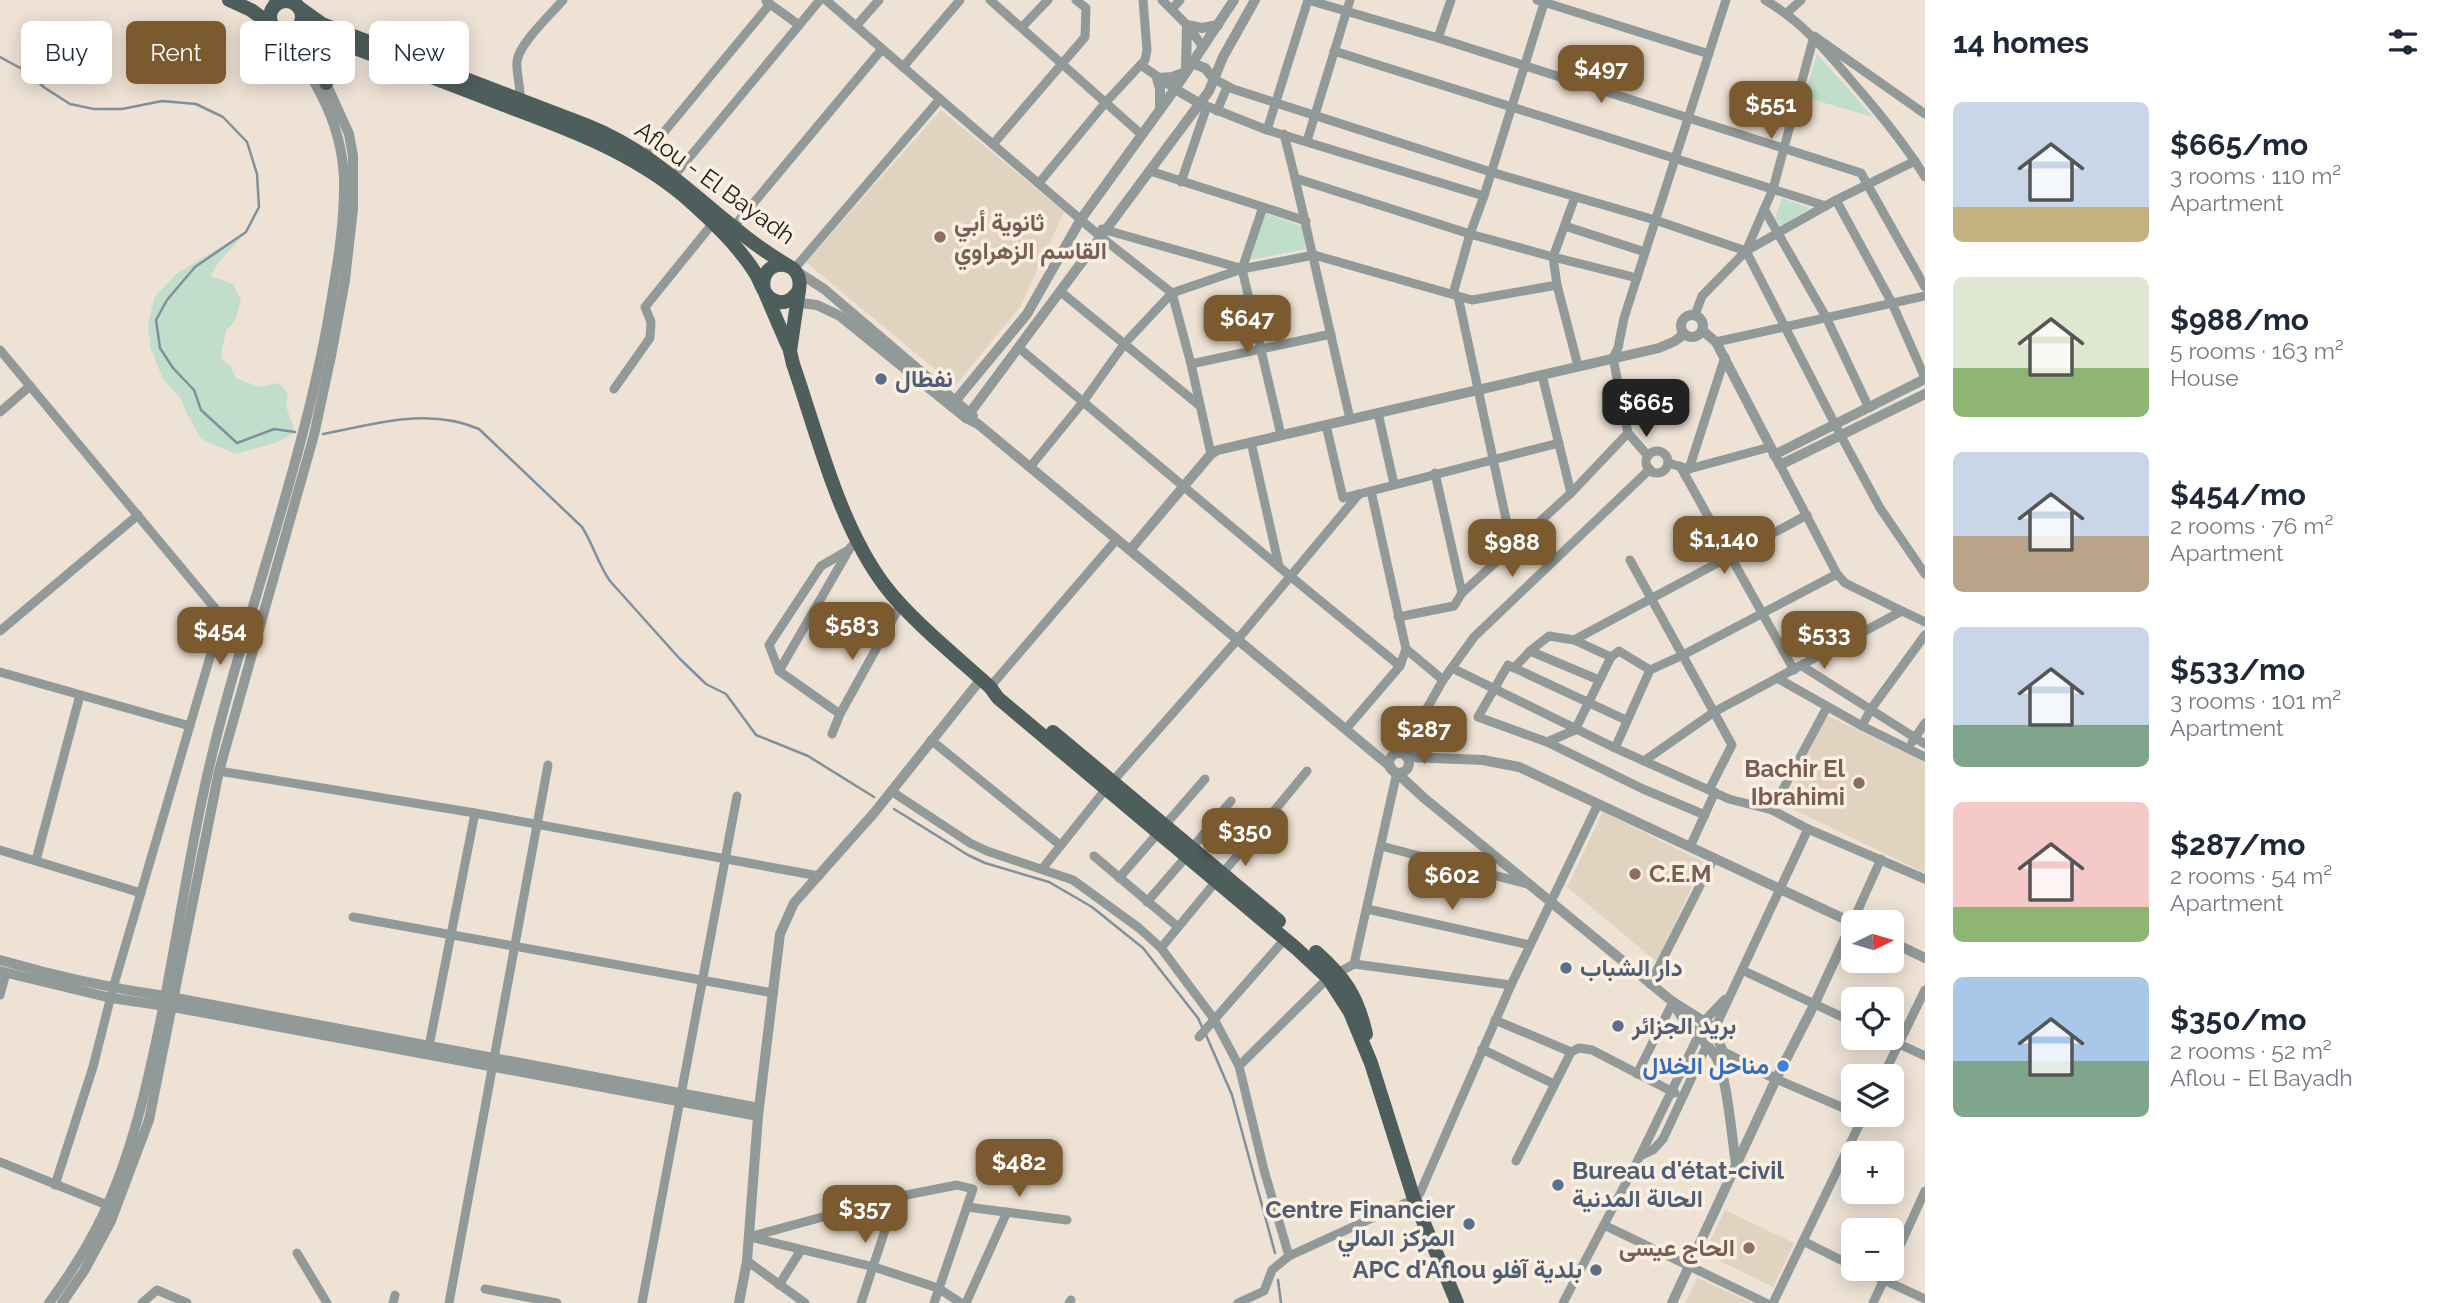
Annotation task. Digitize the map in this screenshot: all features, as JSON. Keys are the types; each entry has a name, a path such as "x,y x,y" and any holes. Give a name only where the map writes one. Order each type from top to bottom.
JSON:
{"main road":[{"name":"Aflou - El Bayadh","path":"229,0 251,10 287,14 322,24 598,130 645,155 674,176 730,232 765,293 790,351"},
{"name":"Aflou - El Bayadh","path":"355,48 609,146 662,178 713,223 794,269"},
{"path":"794,298 775,301 765,293 763,279 769,269 780,264 794,269 800,283 794,298 790,351 854,544 901,604 998,698 1189,852 1333,975 1371,1063 1414,1199 1457,1303"},
{"path":"1218,877 1285,939 1333,975"}],"street":[{"path":"520,100 521,87 517,68 519,52 563,0"},
{"path":"674,176 820,0"},
{"path":"826,0 1084,222 1104,234 1172,293 1211,454"},
{"path":"857,25 879,0"},
{"path":"903,67 960,0"},
{"path":"989,0 1142,135"},
{"path":"1022,27 1048,0"},
{"path":"994,143 1085,37 1086,8 1076,0"},
{"path":"1039,183 1106,102 1141,65 1147,53 1143,0"},
{"path":"1163,0 1203,47"},
{"path":"1172,9 1180,0"},
{"path":"953,403 1027,314 1084,222 1234,0"},
{"path":"1181,182 1203,104 1223,58 1255,0"},
{"path":"1267,130 1308,0 1438,38 1861,173 1925,287"},
{"path":"1307,141 1350,0"},
{"path":"1438,38 1451,0"},
{"path":"1648,456 1628,433 1613,358 1726,0"},
{"path":"1765,0 1787,13 1814,36 1925,114"},
{"path":"1787,13 1801,0"},
{"path":"1512,547 1456,295 1470,234 1484,196 1542,1 1709,54"},
{"path":"645,155 768,2 799,24"},
{"path":"62,1303 84,1271 111,1221 149,1120 202,799 243,642 303,432 335,279 343,206 339,135 332,116 302,62 287,14"},
{"path":"1187,25 1202,28 1218,25"},
{"path":"1187,25 1188,68"},
{"path":"1746,251 1773,189 1814,36"},
{"path":"1814,36 1887,122 1925,177"},
{"path":"730,232 882,49"},
{"path":"1334,51 1826,206"},
{"path":"1141,65 1175,89 1217,111 1267,130 1484,196"},
{"path":"1157,78 1172,77 1188,68 1205,68 1214,79 1227,87 1491,172 1655,220 1746,251 1840,436 1880,508 1925,574"},
{"path":"1157,78 1160,111"},
{"path":"49,1303 75,1267 107,1205 139,1118 169,1002 219,771 314,435 345,279 353,209 354,156 349,134 326,84"},
{"path":"1217,111 1227,87"},
{"path":"940,99 794,269 824,289 968,416 1346,729 1424,798 1650,984 1673,1002 1706,1021 1715,1029 1723,1052 1776,1079 1841,1107"},
{"path":"968,416 1203,104"},
{"path":"1284,134 1350,419"},
{"path":"1695,315 1702,296 1746,251 1836,200 1915,161"},
{"path":"1150,171 1306,221"},
{"path":"1295,178 1470,234 1637,278"},
{"path":"1575,197 1553,257 1557,285 1578,366"},
{"path":"1775,456 1869,408 1924,372 1892,303 1836,200"},
{"path":"1262,207 1242,269 1281,435"},
{"path":"1764,209 1826,317 1869,408"},
{"path":"614,389 650,338 651,322 645,307 713,223"},
{"path":"1564,226 1645,252"},
{"path":"1104,234 1242,269"},
{"path":"1030,467 1083,402 1125,343 1172,293 1242,269 1314,255 1472,300 1557,285"},
{"path":"1061,292 1200,406"},
{"path":"1716,342 1925,296"},
{"path":"794,298 840,316 953,403"},
{"path":"1684,334 1694,337 1702,330 1703,323 1695,315"},
{"path":"1684,334 1682,320 1695,315"},
{"path":"1702,330 1716,342 1725,357 1837,573 1846,583 1925,622"},
{"path":"1191,364 1331,334"},
{"path":"1130,550 1211,454 1218,450 1659,348 1684,334"},
{"path":"1019,348 1400,666"},
{"path":"0,350 243,642"},
{"path":"1725,357 1684,468 1762,614 1798,668 1871,709 1925,744"},
{"path":"1542,375 1571,493"},
{"path":"0,412 30,386"},
{"path":"1668,463 1684,468 1775,456 1840,436 1925,394"},
{"path":"1378,413 1394,484"},
{"path":"1326,425 1343,498 1559,443"},
{"path":"1398,617 1454,606 1462,593 1571,493 1628,433"},
{"path":"1251,442 1279,566"},
{"path":"1661,452 1667,457 1668,463 1665,469 1659,472 1650,469 1648,456 1661,452"},
{"path":"1395,771 1405,771 1403,759 1418,724 1443,680 1474,637 1650,469"},
{"path":"1435,473 1462,593"},
{"path":"1346,729 1400,666 1406,649 1371,491"},
{"path":"1042,869 1109,786 1238,639 1359,494"},
{"path":"0,631 138,514"},
{"path":"1574,640 1807,515"},
{"path":"739,1303 747,1261 776,952 783,926 794,903 891,791 931,740 1117,539"},
{"path":"779,671 854,544"},
{"path":"840,714 779,671 769,645 821,566 854,544"},
{"path":"1630,560 1732,745 1690,847"},
{"path":"1615,748 1650,670 1837,573"},
{"path":"832,734 840,714 901,604"},
{"path":"1644,761 1714,712 1902,611"},
{"path":"55,1185 93,1067 222,616"},
{"path":"1862,726 1871,709 1925,635"},
{"path":"1514,668 1549,636 1574,640 1611,657"},
{"path":"1406,649 1443,680"},
{"path":"1530,651 1599,680"},
{"path":"1546,742 1575,730 1611,657 1619,651 1650,670"},
{"path":"1626,720 1508,665 1478,716 1546,742 1643,789 1705,815"},
{"path":"1452,668 1575,730 1729,799 1772,810 1808,829 1925,879"},
{"path":"0,673 190,726"},
{"path":"1777,678 1862,726 1925,757"},
{"path":"36,860 80,695"},
{"path":"1772,810 1827,707"},
{"path":"1908,748 1925,723"},
{"path":"931,740 1060,845"},
{"path":"1359,741 1403,759 1424,798"},
{"path":"1354,964 1395,771 1390,759 1501,762 1519,767 1841,917"},
{"path":"449,1303 548,765"},
{"path":"219,771 475,813 818,876"},
{"path":"1161,948 1307,771"},
{"path":"1119,878 1205,779"},
{"path":"891,791 970,843 1073,880 1139,928 1161,948 1213,1021 1239,1066 1264,1170 1289,1256"},
{"path":"642,1303 737,796"},
{"path":"1147,902 1231,801"},
{"path":"1238,1303 1264,1291 1272,1270 1289,1256 1414,1199 1425,1184 1495,1020 1598,804"},
{"path":"429,1046 475,813"},
{"path":"1640,1156 1653,1150 1661,1142 1808,829"},
{"path":"1381,846 1530,884"},
{"path":"0,850 141,894"},
{"path":"1094,856 1178,927"},
{"path":"1650,984 1714,858"},
{"path":"1859,910 1881,859"},
{"path":"1367,909 1530,945"},
{"path":"353,917 773,993"},
{"path":"1199,1037 1285,939"},
{"path":"1672,1303 1776,1079 1841,948"},
{"path":"1904,948 1925,958"},
{"path":"0,960 112,993"},
{"path":"1239,1066 1333,975 1354,964 1511,985"},
{"path":"1742,970 1841,1016"},
{"path":"0,995 3,972 429,1046 493,1062"},
{"path":"1904,1032 1925,990"},
{"path":"1563,1303 1640,1156 1706,1021 1711,1012 1730,996"},
{"path":"169,1002 759,1112"},
{"path":"1673,1002 1680,1018 1717,1059 1736,1164"},
{"path":"1637,1074 1673,1002"},
{"path":"1495,1020 1571,1052"},
{"path":"1904,1047 1925,1056"},
{"path":"1516,1161 1571,1052 1579,1048 1588,1048 1683,1097"},
{"path":"1482,1049 1555,1084"},
{"path":"1773,1303 1856,1127"},
{"path":"1731,1134 1749,1137"},
{"path":"0,1162 107,1205"},
{"path":"749,1237 896,1197 957,1185 973,1189 934,1303"},
{"path":"1904,1237 1925,1191"},
{"path":"861,1303 896,1197"},
{"path":"967,1207 1067,1220"},
{"path":"749,1237 874,1266 938,1288 963,1303 1007,1212"},
{"path":"1604,1225 1766,1303"},
{"path":"1803,1241 1841,1260"},
{"path":"779,1285 801,1250"},
{"path":"297,1253 327,1303"},
{"path":"747,1261 805,1303"},
{"path":"1873,1303 1884,1281"},
{"path":"1886,1281 1925,1299"},
{"path":"485,1289 557,1303"},
{"path":"142,1303 157,1290 187,1303"}],"shaded area":[{"name":"ثانوية أبي القاسم الزهراوي","path":"941,110 1064,212 1020,307 955,386 806,262"},
{"name":"Bachir El Ibrahimi","path":"1826,715 1925,762 1925,873 1784,805"},
{"name":"C.E.M","path":"1603,812 1703,862 1657,962 1567,887"},
{"name":"الحاج عيسى","path":"1725,1210 1794,1243 1773,1287 1704,1253"},
{"path":"1697,1278 1753,1303 1685,1303"}],"green space":[{"path":"1817,54 1873,117 1804,97"},
{"path":"1782,198 1810,208 1781,227 1775,218"},
{"path":"1264,213 1302,226 1306,249 1250,260"},
{"path":"246,232 210,276 233,284 241,300 235,321 226,330 222,360 230,365 236,378 259,387 278,383 288,393 286,406 295,432 278,442 235,454 201,439 181,399 163,379 151,349 148,326 154,298 176,274"}],"waterway":[{"path":"0,57 24,70 70,104 94,109 122,109 162,101 196,104 223,117 247,142 257,174 259,207 246,232 195,267 167,300 156,320 160,348 173,368 194,390 201,410 237,443 274,429 295,432"},
{"path":"323,434 382,422 421,418 460,422 479,429 582,527 610,581 679,658 706,684 726,694 756,735 808,756 874,797"},
{"path":"894,809 968,855 985,863 1049,882 1092,907 1143,948 1198,1018 1203,1029"},
{"path":"1206,1035 1232,1095 1275,1253"},
{"path":"1278,1280 1281,1303"}],"place":[{"name":"ثانوية أبي القاسم الزهراوي","path":"940,237"},
{"name":"نفطال","path":"881,379"},
{"name":"Bachir El Ibrahimi","path":"1859,783"},
{"name":"C.E.M","path":"1635,874"},
{"name":"دار الشباب","path":"1566,968"},
{"name":"بريد الجزائر","path":"1618,1026"},
{"name":"مناحل الخلال","path":"1783,1066"},
{"name":"Bureau d'état-civil الحالة المدنية","path":"1558,1185"},
{"name":"Centre Financier المركز المالي","path":"1469,1224"},
{"name":"الحاج عيسى","path":"1749,1248"},
{"name":"APC d'Aflou بلدية آفلو","path":"1596,1270"}]}
